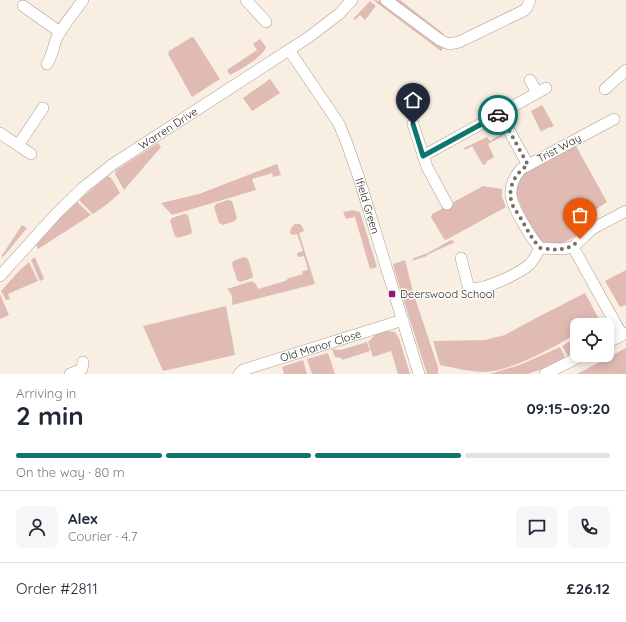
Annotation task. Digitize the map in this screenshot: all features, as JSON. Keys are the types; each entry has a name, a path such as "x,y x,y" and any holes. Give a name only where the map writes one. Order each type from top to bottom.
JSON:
{"street":[{"path":"47,64 52,55 60,32 83,0"},
{"path":"246,0 266,22"},
{"name":"Warren Drive","path":"0,276 43,227 87,184 113,164 328,23 352,0"},
{"path":"386,0 440,40 449,44 459,42 524,10 530,0"},
{"path":"23,6 60,32"},
{"name":"Ifield Green","path":"289,50 339,124 357,172 420,374"},
{"path":"605,89 626,70"},
{"path":"423,156 541,91 530,80"},
{"path":"19,144 43,108"},
{"path":"500,114 528,165"},
{"name":"Trist Way","path":"540,248 533,240 513,205 511,196 513,181 521,169 614,119"},
{"path":"413,124 431,177 447,204"},
{"path":"0,133 19,144 31,154"},
{"path":"461,258 469,288 475,289 495,284 525,267 532,261 540,248 562,249 573,247 592,229 626,211"},
{"path":"573,247 624,334 614,339"},
{"name":"Old Manor Close","path":"239,374 243,370 403,320"},
{"path":"70,374 82,369 83,362"},
{"path":"545,374 570,362"}],"shaded area":[{"path":"373,0 380,1 443,48 441,51"},
{"path":"393,0 400,0 444,34 441,37"},
{"path":"370,1 376,6 365,20 360,15 355,20 353,19"},
{"path":"192,37 220,79 192,97 168,54 169,51"},
{"path":"260,39 266,47 261,55 251,63 230,75 227,70 257,50 253,44"},
{"path":"270,79 280,93 252,111 243,98"},
{"path":"542,105 554,126 541,132 531,111"},
{"path":"503,133 504,135 488,144 494,157 483,165 472,146 465,150 464,148 487,137 490,141"},
{"path":"158,143 161,147 124,190 115,174 116,170"},
{"path":"576,146 607,202 595,210 596,213 590,218 592,224 575,236 562,243 545,243 536,234 526,217 518,199 516,184 524,174"},
{"path":"277,164 281,175 273,177 272,173 252,179 256,190 172,215 161,203 199,194"},
{"path":"108,176 112,179 120,193 93,214 80,201 80,199"},
{"path":"483,186 502,189 502,197 506,207 446,240 444,239 431,217 432,214"},
{"path":"228,200 232,201 237,218 235,221 223,225 219,223 214,207 216,204"},
{"path":"77,202 91,215 38,249 36,245 58,219"},
{"path":"353,210 360,212 377,267 370,269 355,217 346,219 343,212"},
{"path":"184,214 188,215 192,232 191,234 178,238 175,236 170,221 172,218"},
{"path":"295,224 300,224 304,231 299,233 315,284 232,305 232,296 227,289 252,281 256,284 258,289 285,281 289,278 303,274 302,271 308,270 304,256 298,257 297,255 297,253 303,251 297,234 293,235 290,233 291,228"},
{"path":"22,225 27,228 4,256 1,257"},
{"path":"451,240 455,242 427,256 412,261 414,258 428,253"},
{"path":"35,257 44,279 40,281 31,260"},
{"path":"244,257 248,259 253,275 252,278 240,282 237,280 232,264 233,261"},
{"path":"405,260 413,292 438,367 438,374 427,374 397,279 393,264"},
{"path":"29,262 38,281 8,294 10,299 6,300 1,291"},
{"path":"626,270 626,305 620,307 605,281"},
{"path":"585,293 598,318 570,318 570,337 546,351 509,367 486,372 469,371 440,365 433,341 485,340 505,335"},
{"path":"0,294 9,315 0,319"},
{"path":"226,306 235,355 163,371 143,326"},
{"path":"387,331 395,332 399,338 410,374 398,374 391,351 373,357 368,342 375,335"},
{"path":"570,341 570,358 569,358 562,346"},
{"path":"367,342 370,351 342,360 342,358 335,357 332,349 341,350"},
{"path":"560,347 566,359 556,364 528,374 490,374 522,364"},
{"path":"626,348 626,374 577,374 600,362 614,362 614,354"},
{"path":"328,353 335,374 312,374 307,359"},
{"path":"303,360 307,374 284,374 282,367"}],"way so far":[{"path":"498,115 500,114 528,165 521,169 513,181 511,196 513,205 533,240 540,248 562,249 573,247 580,239"}],"place":[{"name":"Deerswood School","path":"392,294"}],"route":[{"path":"413,124 423,156 498,115"}]}
